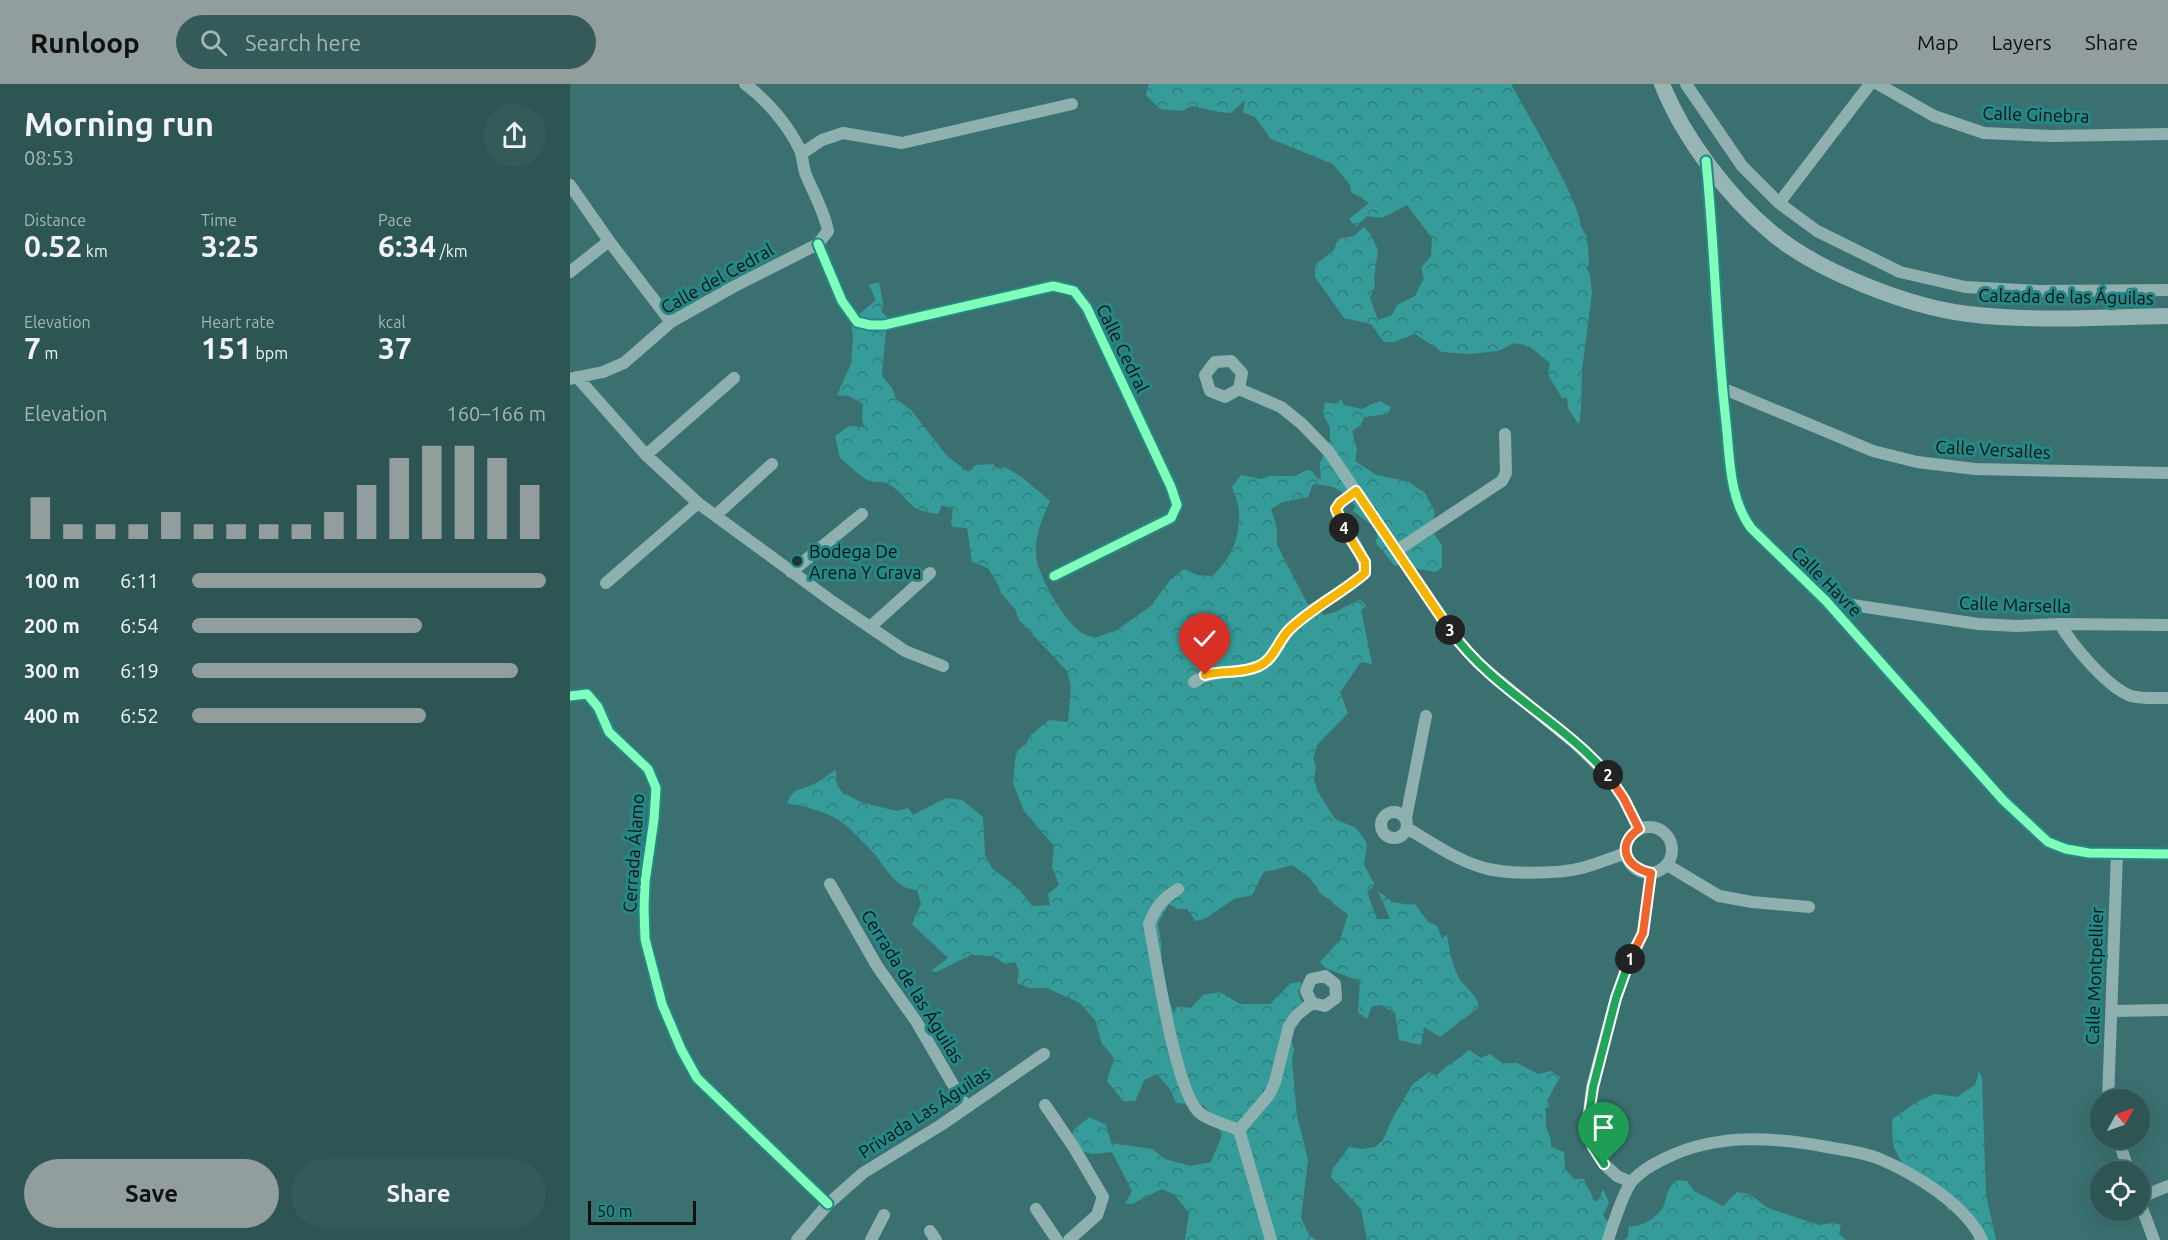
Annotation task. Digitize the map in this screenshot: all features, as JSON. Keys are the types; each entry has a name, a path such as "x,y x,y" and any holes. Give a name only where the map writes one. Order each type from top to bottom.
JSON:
{"main road":[{"name":"Calzada de las Águilas","path":"1662,84 1684,127 1706,161 1743,205 1772,233 1805,257 1890,295 1922,305 1966,314 2014,318 2168,316"}],"street":[{"path":"745,84 760,96 787,128 801,154 805,172 825,216 828,231 819,244"},
{"name":"Calzada de las Águilas","path":"1686,84 1742,166 1779,203 1817,231 1900,272 1965,287 2039,291 2168,290"},
{"path":"1779,203 1870,84"},
{"name":"Calle Ginebra","path":"1878,84 1934,116 1984,133 2168,134"},
{"path":"801,154 822,140 843,133 902,143 1072,104"},
{"name":"Calle Havre","path":"1706,161 1722,388 1733,488 1738,507 1750,528 1826,601 2003,800 2048,842 2066,849 2089,853 2168,854"},
{"path":"570,185 609,241 671,322"},
{"path":"570,272 609,241"},
{"name":"Calle del Cedral","path":"574,378 603,372 624,363 671,322 733,287 819,244"},
{"name":"Calle Cedral","path":"819,244 842,301 858,322 870,325 884,326 1053,286 1074,291 1087,308 1171,487 1177,505 1171,518 1053,576"},
{"path":"574,378 646,455 698,503 905,651 943,666"},
{"path":"646,455 734,378"},
{"name":"Calle Versalles","path":"1722,388 1873,451 1917,462 1975,469 2168,473"},
{"path":"1239,389 1281,407 1302,424 1329,452 1456,638 1478,663 1577,745 1607,774 1624,799 1639,829"},
{"path":"1396,551 1502,481 1506,473 1505,434"},
{"path":"716,515 772,464"},
{"path":"1194,682 1205,675 1245,671 1262,665 1270,658 1285,634 1299,620 1365,573 1365,562 1347,533 1336,509 1356,491"},
{"path":"606,582 698,503"},
{"path":"792,572 862,514"},
{"path":"870,627 930,573"},
{"name":"Calle Marsella","path":"1826,601 1978,624 2017,626 2168,624"},
{"path":"2060,624 2080,653 2115,686 2129,695 2140,698 2168,698"},
{"name":"Cerrada Álamo","path":"570,696 587,694 598,707 609,732 648,770 656,788 644,907 645,939 662,1004 681,1049 697,1078 828,1204"},
{"path":"1426,716 1407,823 1444,850 1480,867 1521,873 1580,868 1626,853"},
{"path":"1654,827 1667,836 1672,850 1667,865 1660,871 1651,873 1638,871 1629,862 1626,853 1627,841 1639,829 1654,827"},
{"name":"Calle Montpellier","path":"2108,1089 2117,854"},
{"path":"1667,865 1719,896 1752,902 1809,907"},
{"path":"1631,1182 1617,1176 1604,1164 1593,1147 1587,1128 1593,1087 1616,998 1626,967 1643,933 1651,873"},
{"name":"Cerrada de las Águilas","path":"830,884 877,966 916,1021 966,1107"},
{"path":"1178,889 1163,898 1155,909 1149,924 1170,1037 1190,1101 1200,1114 1239,1130"},
{"path":"1239,1130 1269,1095 1275,1082 1289,1026 1297,1015 1312,1004"},
{"path":"2111,1011 2168,1010"},
{"name":"Privada Las Águilas","path":"798,1240 828,1204 863,1173 1044,1054"},
{"path":"1045,1105 1079,1156 1102,1197 1097,1215 1069,1240"},
{"path":"1239,1130 1272,1240"},
{"path":"1608,1240 1631,1182 1655,1163 1684,1149 1744,1138 1793,1141 1853,1151 1880,1159 1945,1197 1960,1210 1978,1231 1982,1240"},
{"path":"2150,1194 2168,1186"},
{"path":"1036,1209 1056,1240"},
{"path":"871,1240 884,1215"},
{"path":"2147,1221 2154,1240"}],"green space":[{"path":"1149,84 1511,84 1563,179 1579,215 1580,225 1587,237 1589,262 1587,269 1592,293 1582,370 1579,425 1568,408 1567,398 1562,398 1548,375 1550,363 1530,347 1514,343 1498,351 1470,354 1442,352 1415,334 1394,342 1384,342 1371,324 1344,318 1315,277 1315,265 1334,250 1338,239 1354,236 1364,227 1371,235 1378,250 1375,286 1370,298 1378,320 1392,315 1397,305 1415,296 1424,278 1421,268 1431,256 1432,238 1407,205 1382,218 1367,216 1356,227 1349,219 1369,203 1351,192 1350,185 1333,164 1271,139 1255,117 1243,112 1245,100 1231,113 1192,106 1182,111 1160,109 1146,95"},
{"path":"879,282 883,303 882,312 887,317 882,376 892,388 896,399 911,410 947,456 968,472 976,465 993,464 998,469 1005,467 1023,478 1050,501 1038,533 1037,562 1046,585 1060,609 1075,628 1095,638 1117,630 1151,606 1171,579 1184,569 1197,575 1213,576 1230,554 1236,539 1239,508 1232,487 1241,475 1261,479 1270,476 1295,476 1307,470 1312,471 1317,478 1321,479 1320,463 1330,441 1330,428 1323,414 1325,402 1335,404 1341,399 1344,405 1362,409 1379,401 1391,407 1388,414 1364,417 1361,425 1352,431 1357,450 1355,461 1376,475 1407,481 1425,493 1435,512 1432,529 1442,546 1442,567 1436,572 1394,565 1376,543 1377,529 1353,511 1356,506 1342,492 1333,487 1313,484 1308,497 1283,502 1271,509 1277,529 1277,545 1307,603 1324,615 1360,599 1366,606 1361,610 1372,664 1361,662 1340,692 1348,713 1318,744 1313,758 1316,767 1314,780 1318,792 1335,819 1356,828 1367,843 1364,865 1375,885 1367,892 1377,919 1390,919 1378,891 1392,902 1411,905 1414,903 1428,922 1437,926 1442,939 1447,934 1456,971 1479,1007 1440,1037 1424,1027 1421,1045 1399,1040 1395,1013 1381,1005 1372,1006 1367,1019 1358,1012 1360,981 1325,968 1320,962 1340,940 1348,915 1320,893 1310,878 1292,865 1263,873 1252,895 1234,899 1206,918 1196,921 1187,909 1178,909 1169,904 1158,923 1162,980 1175,1014 1176,1006 1191,1008 1203,995 1220,992 1240,1004 1270,1004 1291,983 1303,982 1298,992 1301,1000 1307,1006 1296,1022 1290,1037 1294,1049 1292,1061 1297,1116 1308,1160 1301,1218 1309,1235 1316,1240 1185,1240 1189,1213 1175,1195 1162,1189 1132,1204 1125,1204 1132,1191 1112,1152 1092,1154 1069,1147 1074,1129 1090,1117 1106,1125 1111,1143 1152,1149 1165,1159 1191,1166 1211,1162 1222,1135 1206,1108 1203,1105 1176,1103 1170,1089 1157,1074 1144,1080 1135,1102 1123,1101 1107,1081 1114,1058 1102,1044 1095,1020 1080,1003 1047,988 1030,988 1017,983 1019,970 1015,962 1005,964 993,956 971,955 936,972 931,971 948,958 912,924 921,904 917,890 909,889 896,881 870,849 840,821 818,811 787,803 795,791 814,784 836,770 837,785 843,793 863,803 897,811 908,808 913,815 946,798 962,800 983,817 985,855 992,868 1018,888 1032,906 1050,905 1048,894 1059,885 1052,867 1054,846 1024,811 1013,783 1016,752 1026,744 1030,736 1049,720 1068,722 1071,687 1067,671 1019,620 1015,609 1001,593 988,568 972,562 967,528 953,527 951,524 953,509 942,505 938,514 919,510 896,489 884,482 872,482 866,479 840,458 835,436 849,426 864,427 863,404 849,396 837,395 851,364 853,337 851,321 876,300 869,285"},
{"path":"1469,1050 1481,1058 1490,1054 1502,1063 1517,1063 1538,1074 1551,1071 1560,1077 1547,1101 1550,1105 1545,1109 1551,1147 1564,1152 1565,1169 1574,1179 1584,1179 1595,1202 1599,1199 1603,1189 1609,1203 1603,1215 1615,1232 1615,1240 1367,1240 1361,1209 1331,1177 1332,1170 1349,1147 1362,1149 1375,1147 1383,1140 1393,1117 1413,1084 1429,1072 1437,1075"},
{"path":"1979,1071 1982,1078 1986,1195 1996,1240 1972,1240 1982,1232 1964,1206 1947,1210 1948,1199 1903,1173 1901,1161 1893,1146 1892,1119 1920,1100 1935,1094 1957,1097 1975,1085"},
{"path":"1677,1180 1687,1181 1694,1191 1723,1206 1737,1192 1749,1194 1768,1208 1819,1225 1833,1223 1841,1225 1839,1234 1846,1240 1625,1240 1629,1226 1642,1224 1659,1213 1670,1187"}],"cycle path":[{"path":"1706,161 1730,464 1738,504 1751,528 1826,601 2003,800 2048,842 2066,849 2089,853 2168,854"},
{"path":"818,244 842,301 857,322 884,325 1053,286 1074,291 1087,308 1171,487 1177,505 1171,518 1054,576"},
{"path":"570,696 587,694 598,707 609,732 648,769 656,788 645,882 645,939 662,1004 681,1049 697,1078 828,1204"}],"place":[{"name":"Bodega De Arena Y Grava","path":"797,561"}],"route":[{"path":"1205,675 1245,671 1262,665 1270,658 1285,634 1299,620 1365,573 1365,562 1338,517 1336,509 1356,491 1430,602 1456,638 1478,663 1577,745 1607,774 1624,799 1639,829 1627,841 1626,853 1629,862 1638,871 1651,873 1643,933 1626,967 1593,1087 1587,1128 1593,1147 1604,1164"}]}
